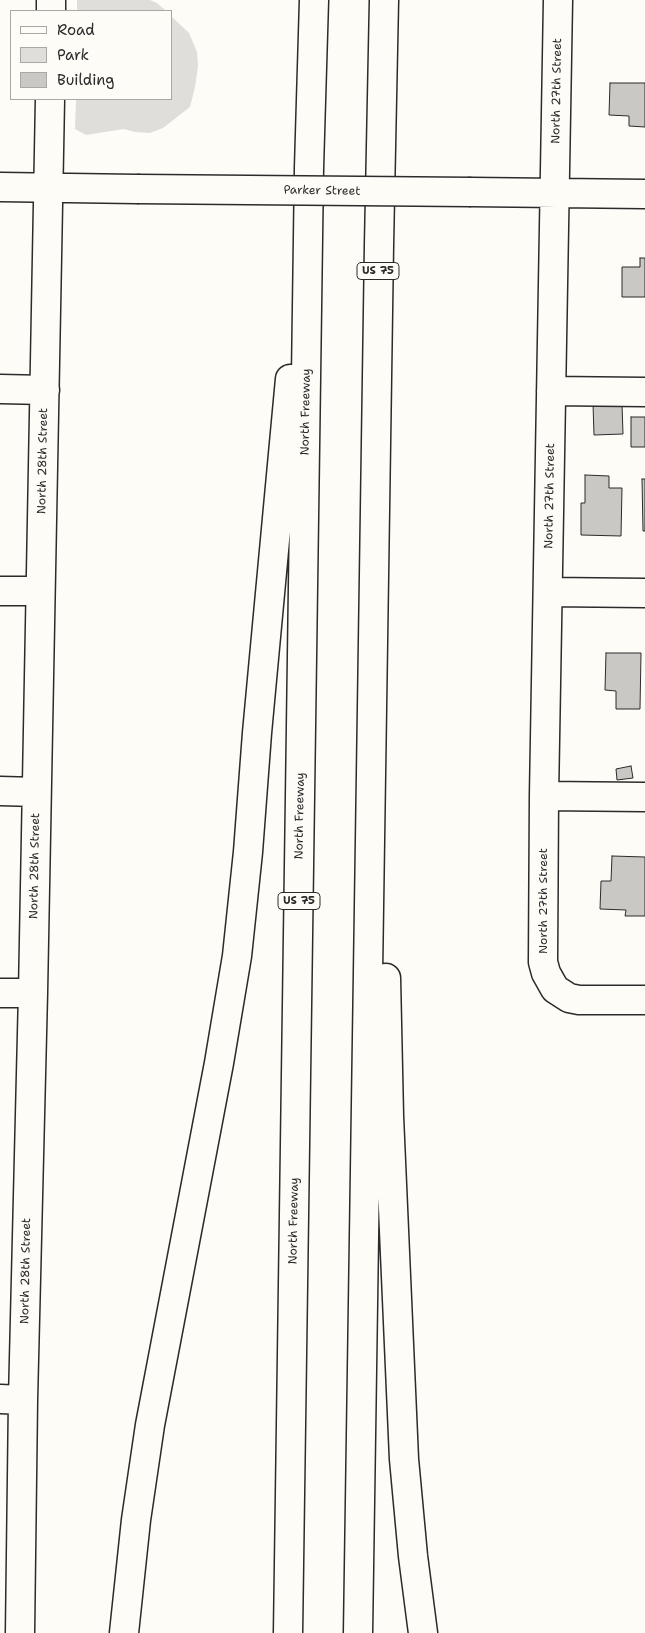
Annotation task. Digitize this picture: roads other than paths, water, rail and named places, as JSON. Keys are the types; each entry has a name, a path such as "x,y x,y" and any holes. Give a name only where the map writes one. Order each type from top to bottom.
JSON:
{"main road":[{"name":"North Freeway","path":"288,1633 309,168 314,0"},
{"name":"US 75","path":"358,1633 384,0"},
{"name":"North 27th Street","path":"558,0 544,796 543,962 546,973 555,989 571,999 645,1000"},
{"name":"North 28th Street","path":"20,1633 12,1399 33,993 50,100"},
{"path":"124,1633 135,1528 150,1425 219,1063 240,932 309,168"},
{"name":"Parker Street","path":"0,187 645,194"},
{"path":"0,389 45,390"},
{"path":"551,391 645,392"},
{"path":"374,541 390,1116 402,1417 412,1546 423,1633"},
{"path":"0,590 40,591"},
{"path":"548,592 645,593"},
{"path":"0,791 36,792"},
{"path":"544,796 645,797"},
{"path":"0,993 33,993"}]}
